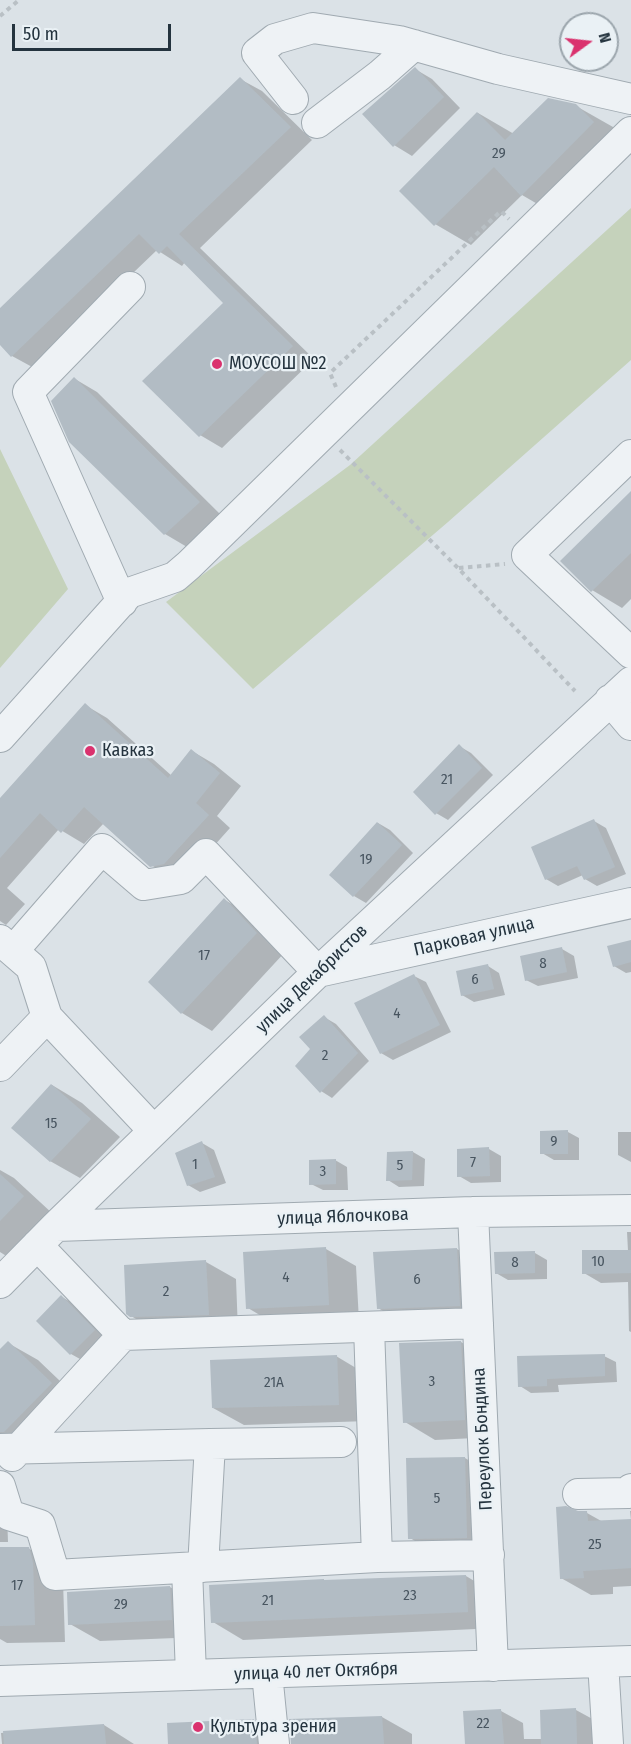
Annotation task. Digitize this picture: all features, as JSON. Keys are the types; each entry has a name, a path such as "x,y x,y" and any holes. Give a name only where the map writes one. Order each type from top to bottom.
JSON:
{"street":[{"path":"293,99 257,53 275,39 313,28 399,41 498,69 631,99"},
{"path":"317,123 380,75 414,45"},
{"path":"0,737 129,593 175,577 631,132"},
{"path":"122,602 28,392 130,287"},
{"path":"631,455 527,555 631,653"},
{"path":"620,691 631,725"},
{"name":"улица Декабристов","path":"0,1283 318,972 620,691"},
{"path":"154,1131 47,1017 31,967 6,945 102,849 144,885 181,879 206,854 318,972"},
{"name":"Парковая улица","path":"318,972 631,903"},
{"path":"0,1066 47,1017"},
{"name":"улица Яблочкова","path":"47,1236 473,1212 631,1210"},
{"name":"Переулок Бондина","path":"473,1212 494,1666"},
{"path":"47,1236 123,1335"},
{"path":"6,1455 123,1335 478,1323"},
{"path":"369,1327 377,1557"},
{"path":"6,1455 210,1444 342,1442"},
{"path":"191,1676 195,1567 210,1444"},
{"path":"0,1486 9,1515 40,1525 55,1575 377,1557 489,1555"},
{"path":"578,1494 627,1493 631,1489"},
{"path":"608,1744 617,1661"},
{"name":"улица 40 лет Октября","path":"0,1682 617,1661"},
{"path":"267,1673 274,1744"}],"path":[{"path":"0,16 19,0"},
{"path":"346,409 330,373 501,211 524,236"},
{"path":"322,432 458,568 575,691"},
{"path":"458,568 534,561"}],"green space":[{"path":"631,208 631,360 448,522 253,689 166,602 350,465"},
{"path":"0,449 68,589 0,668"}],"building":[{"path":"415,67 444,97 393,147 362,114"},
{"path":"240,77 291,127 179,234 293,346 199,437 142,381 223,303 167,246 159,254 139,234 11,357 0,345 0,308"},
{"path":"548,98 576,104 594,122 521,196 494,167 434,226 399,191 477,112 505,140"},
{"path":"74,377 200,502 164,535 69,442 51,401"},
{"path":"631,491 631,553 591,592 560,561"},
{"name":"Кавказ","path":"85,703 168,778 191,749 220,773 196,803 209,815 164,864 150,867 84,807 61,833 40,813 0,858 0,798"},
{"path":"459,744 482,768 435,815 413,792"},
{"path":"594,819 615,867 584,880 577,866 545,880 531,847"},
{"path":"377,822 402,845 353,897 329,875"},
{"path":"224,898 257,933 181,1014 148,982"},
{"path":"631,940 631,962 613,967 607,946"},
{"path":"562,947 567,972 525,981 520,956"},
{"path":"488,964 494,989 461,996 456,971"},
{"path":"414,974 440,1025 380,1054 354,1003"},
{"path":"324,1015 358,1053 320,1093 295,1066 310,1049 299,1037"},
{"path":"51,1084 91,1119 50,1162 11,1128"},
{"path":"568,1130 568,1154 540,1154 540,1131"},
{"path":"202,1141 215,1177 187,1186 175,1153"},
{"path":"489,1147 490,1176 457,1177 457,1149"},
{"path":"413,1151 412,1180 386,1181 387,1152"},
{"path":"336,1159 336,1184 309,1185 309,1160"},
{"path":"0,1174 24,1196 0,1221"},
{"path":"326,1247 329,1305 246,1309 243,1252"},
{"path":"457,1248 460,1306 377,1309 373,1252"},
{"path":"582,1250 631,1250 631,1273 582,1274"},
{"path":"535,1251 535,1273 495,1274 494,1252"},
{"path":"206,1260 209,1315 130,1317 126,1314 124,1265"},
{"path":"61,1295 95,1330 70,1355 36,1321"},
{"path":"8,1341 52,1383 4,1432 0,1432 0,1349"},
{"path":"461,1341 465,1420 403,1423 399,1343"},
{"path":"605,1354 605,1376 547,1379 547,1386 518,1387 517,1356"},
{"path":"337,1355 339,1405 212,1408 210,1360"},
{"path":"465,1457 467,1538 408,1539 406,1458"},
{"path":"566,1506 578,1511 587,1511 588,1521 631,1519 631,1568 583,1571 584,1578 560,1579 556,1507"},
{"path":"0,1547 29,1547 33,1563 35,1625 0,1626"},
{"path":"466,1575 468,1612 211,1623 209,1585"},
{"path":"170,1586 172,1620 68,1625 67,1592"},
{"path":"576,1708 577,1744 541,1744 540,1710"},
{"path":"501,1709 504,1744 465,1744 463,1711"},
{"path":"382,1716 384,1744 291,1744 289,1719"},
{"path":"254,1719 257,1744 168,1744 167,1723"},
{"path":"104,1724 106,1744 4,1744 3,1731"}],"place":[{"name":"МОУСОШ №2","path":"217,364"},
{"name":"Кавказ","path":"90,751"},
{"name":"Культура зрения","path":"198,1727"}]}
